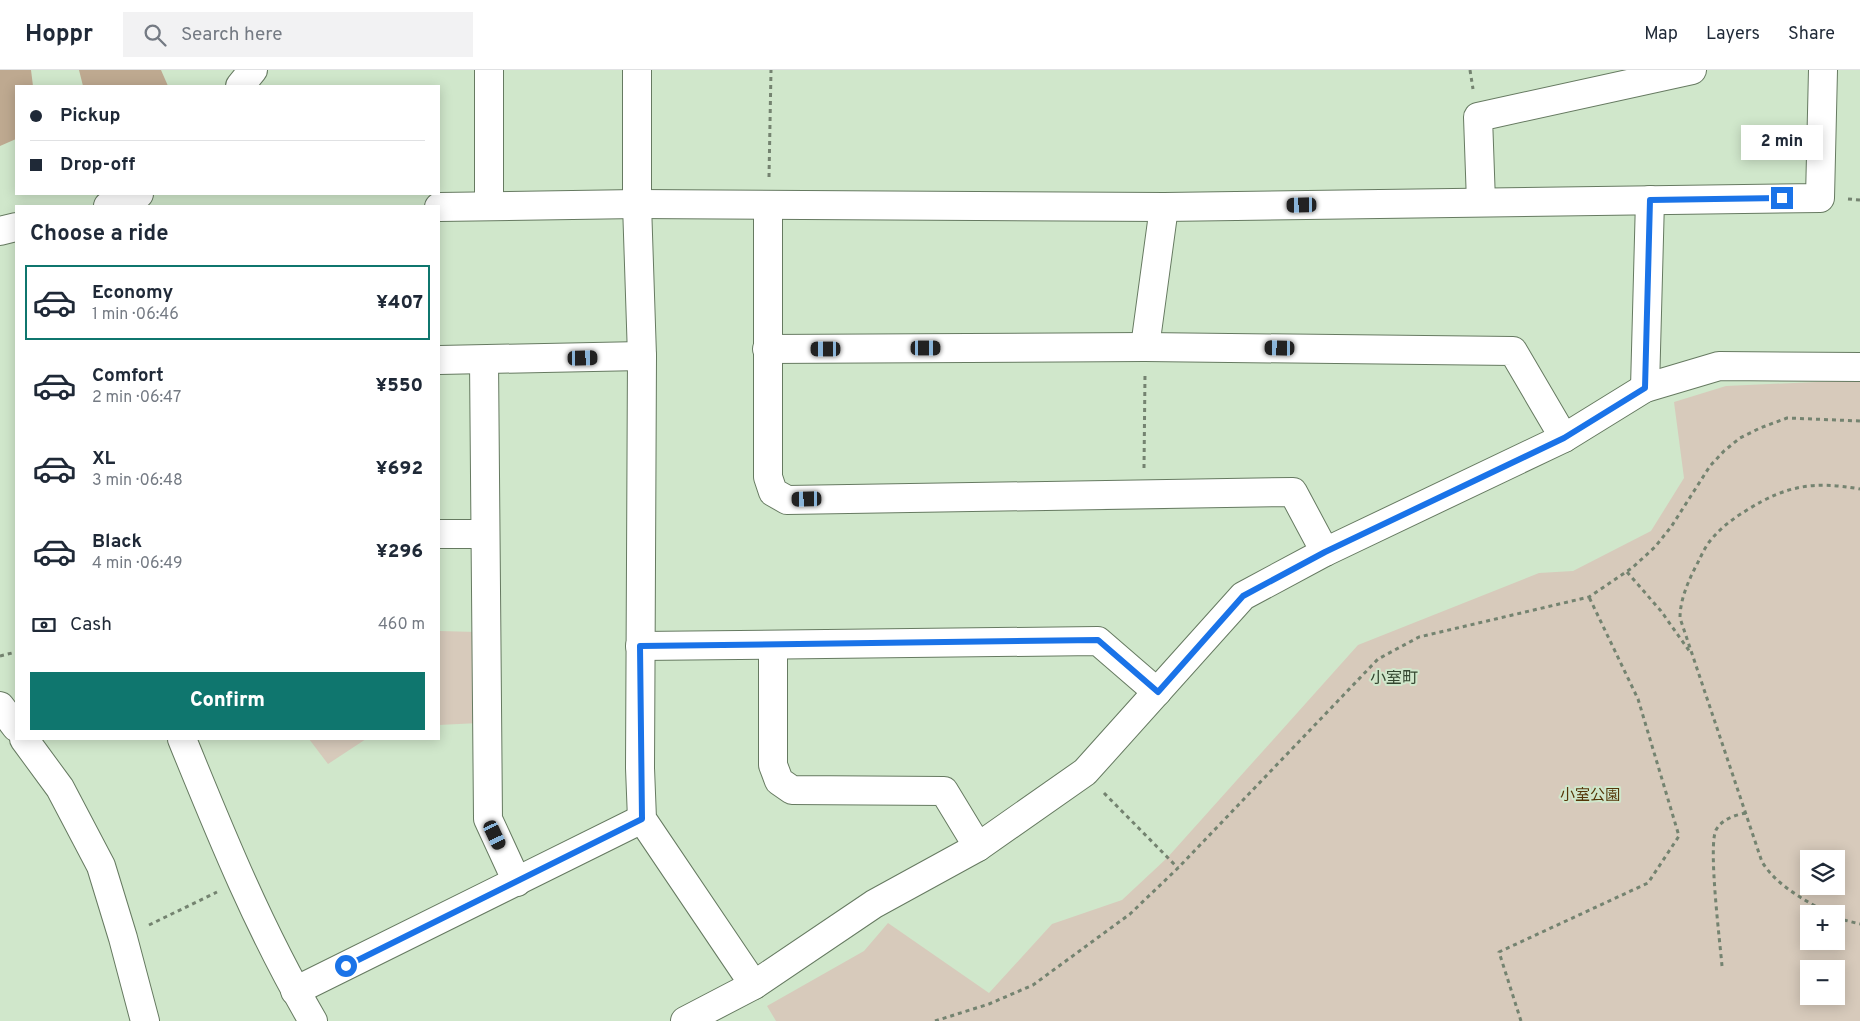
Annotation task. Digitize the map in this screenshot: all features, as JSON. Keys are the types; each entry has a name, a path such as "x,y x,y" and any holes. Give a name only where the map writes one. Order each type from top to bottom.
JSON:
{"street":[{"path":"241,85 253,70"},
{"path":"489,70 490,206"},
{"path":"637,70 637,204 642,356 640,646 642,819 754,985"},
{"path":"1481,202 1478,117 1692,70"},
{"path":"440,207 637,204 1164,207 1820,198 1823,70"},
{"path":"111,205 136,195"},
{"path":"1645,388 1650,200"},
{"path":"768,205 768,476 773,492 787,500 1293,492 1325,552"},
{"path":"1145,347 1164,207"},
{"path":"0,230 15,227"},
{"path":"767,349 1145,347 1513,351 1564,438"},
{"path":"440,360 642,356"},
{"path":"484,360 488,819 517,882"},
{"path":"685,1021 754,985 874,904 978,847 1085,772 1243,596 1325,552 1564,438 1645,388 1719,366 1860,367"},
{"path":"440,534 485,534"},
{"path":"640,646 1098,640 1158,692"},
{"path":"773,645 773,765 778,781 792,790 944,791 978,847"},
{"path":"0,706 15,727"},
{"path":"25,740 60,788 101,866 123,938 145,1021"},
{"path":"182,740 240,881 295,991 313,1021"},
{"path":"295,991 642,819"}],"path":[{"path":"768,205 771,70"},
{"path":"1144,493 1145,347"},
{"path":"935,1021 989,1004 1033,985 1130,914 1178,868 1378,659 1419,636 1589,597 1627,572 1655,547 1671,527 1710,466 1724,450 1740,438 1760,428 1787,418 1860,421"},
{"path":"1814,905 1778,882 1762,862 1680,618 1680,607 1689,580 1702,552 1720,531 1742,513 1781,491 1817,485 1860,489"},
{"path":"1627,572 1661,611 1692,654"},
{"path":"1521,1021 1499,952 1648,883 1679,836 1638,699 1589,597"},
{"path":"0,656 15,652"},
{"path":"1085,772 1178,868"},
{"path":"1722,966 1713,851 1716,829 1731,816 1746,813"},
{"path":"123,938 240,881"},
{"path":"1845,920 1860,924"}],"green space":[{"name":"小室公園","path":"1860,380 1860,1021 776,1021 767,1006 864,951 888,923 989,993 1052,924 1122,900 1167,858 1358,645 1539,573 1573,571 1651,531 1684,478 1674,402 1726,386"},
{"path":"440,631 477,632 479,723 440,725"},
{"path":"310,740 364,740 328,764"}],"shaded area":[{"path":"0,70 31,70 33,85 15,85 15,139 0,146"},
{"path":"79,70 161,70 168,85 83,85"}],"district":[{"name":"小室町","path":"1394,679"}],"route":[{"path":"346,966 642,819 640,646 1098,640 1158,692 1243,596 1325,552 1564,438 1645,388 1650,200 1782,198"}]}
